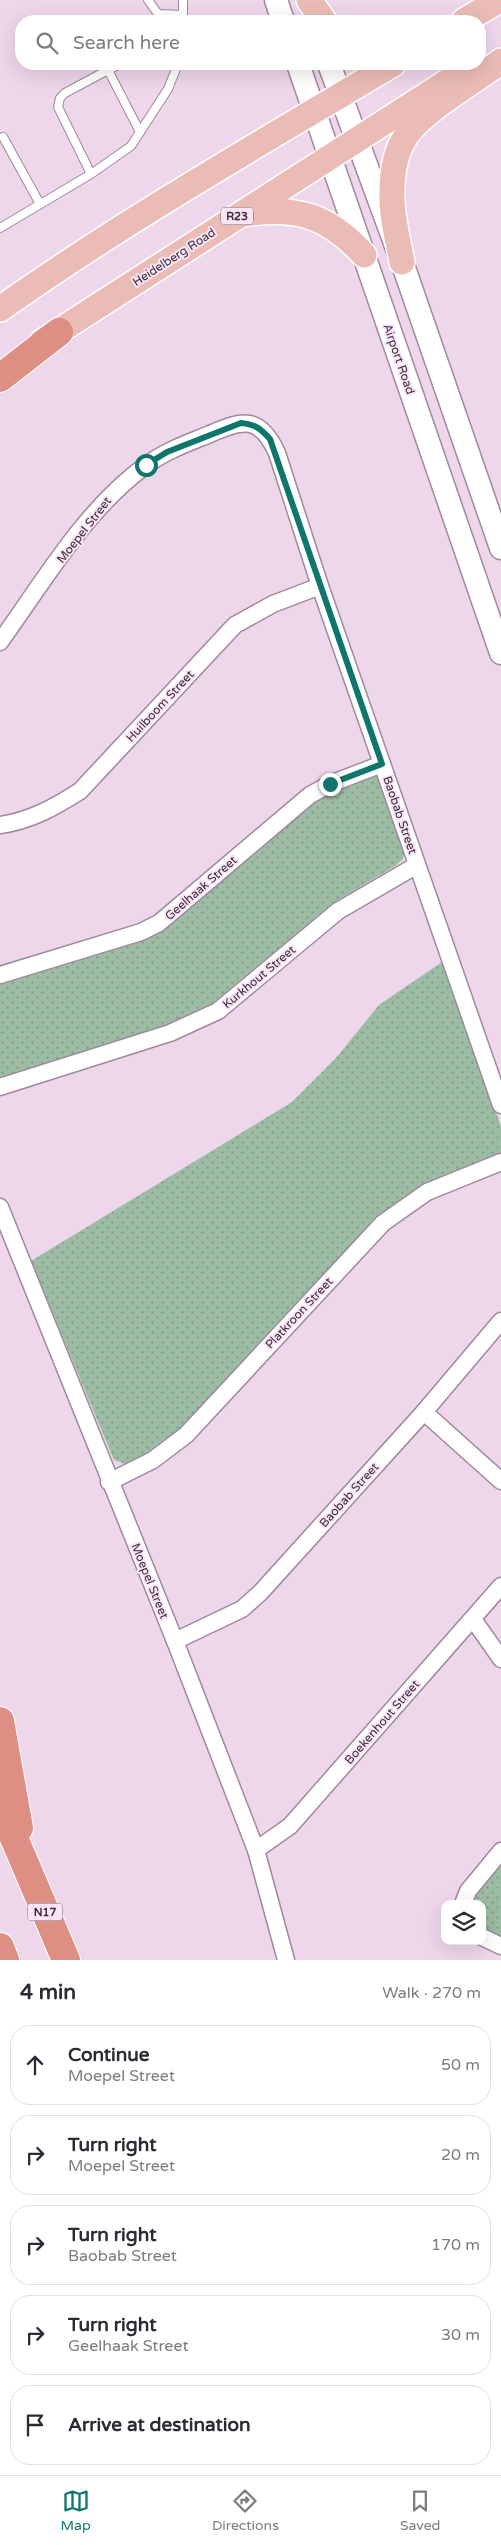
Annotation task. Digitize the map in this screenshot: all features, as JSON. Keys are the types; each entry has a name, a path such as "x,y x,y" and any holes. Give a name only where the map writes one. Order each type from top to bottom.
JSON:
{"highway":[{"path":"0,378 58,332"},
{"path":"0,1721 25,1864"},
{"name":"N17","path":"0,1805 66,1960"},
{"path":"0,1948 5,1960"}],"main road":[{"path":"276,0 281,15"},
{"path":"308,0 312,15"},
{"path":"308,0 319,15"},
{"path":"474,15 499,0"},
{"path":"486,58 501,50"},
{"path":"402,262 391,194 396,159 402,141 411,128 430,112 501,61"},
{"name":"Airport Road","path":"300,70 501,653"},
{"path":"332,70 402,262 501,548"},
{"path":"0,310 53,272 141,215 383,70"},
{"name":"Heidelberg Road","path":"0,369 465,70"},
{"path":"240,215 279,211 310,216 328,223 346,235 364,255"}],"street":[{"name":"Moepel Street","path":"0,642 92,516 118,488 146,465 167,452 241,423 252,423 270,439"},
{"name":"Baobab Street","path":"270,439 501,1105"},
{"name":"Huilboom Street","path":"0,824 33,816 58,805 80,791 235,625 273,604 320,586"},
{"name":"Geelhaak Street","path":"0,975 141,932 159,923 310,794 330,784 382,764"},
{"name":"Kurkhout Street","path":"0,1088 197,1023 238,996 338,911 417,866"},
{"name":"Platkroon Street","path":"109,1482 153,1460 186,1435 383,1223 427,1192 501,1162"},
{"name":"Moepel Street","path":"0,1207 109,1482 175,1641 256,1850 286,1960"},
{"name":"Baobab Street","path":"175,1641 242,1609 260,1593 424,1412 501,1321"},
{"path":"424,1412 501,1480"},
{"name":"Boekenhout Street","path":"256,1850 290,1826 501,1586"},
{"path":"473,1619 501,1659"},
{"path":"465,1900 468,1891 501,1851"},
{"path":"486,1939 501,1946"}],"lane":[{"path":"148,0 158,14 164,15"},
{"path":"183,0 183,15"},
{"path":"92,174 58,106 60,98 65,93 108,70 140,132"},
{"path":"0,228 92,174 130,146 168,89 176,70"},
{"path":"3,137 40,204"}],"green space":[{"path":"370,774 378,776 383,784 405,850 403,859 395,866 338,900 209,1006 178,1021 0,1079 0,980 144,936 301,806"},
{"path":"442,962 501,1126 501,1152 487,1161 437,1178 410,1193 385,1211 181,1432 157,1451 128,1465 114,1460 31,1261 292,1102 336,1058 379,1005"},
{"path":"501,1843 501,1951 486,1943 486,1900 459,1900"}],"route":[{"path":"146,465 167,452 241,423 252,423 270,439 277,453 320,586 352,673 382,764 330,784"}]}
